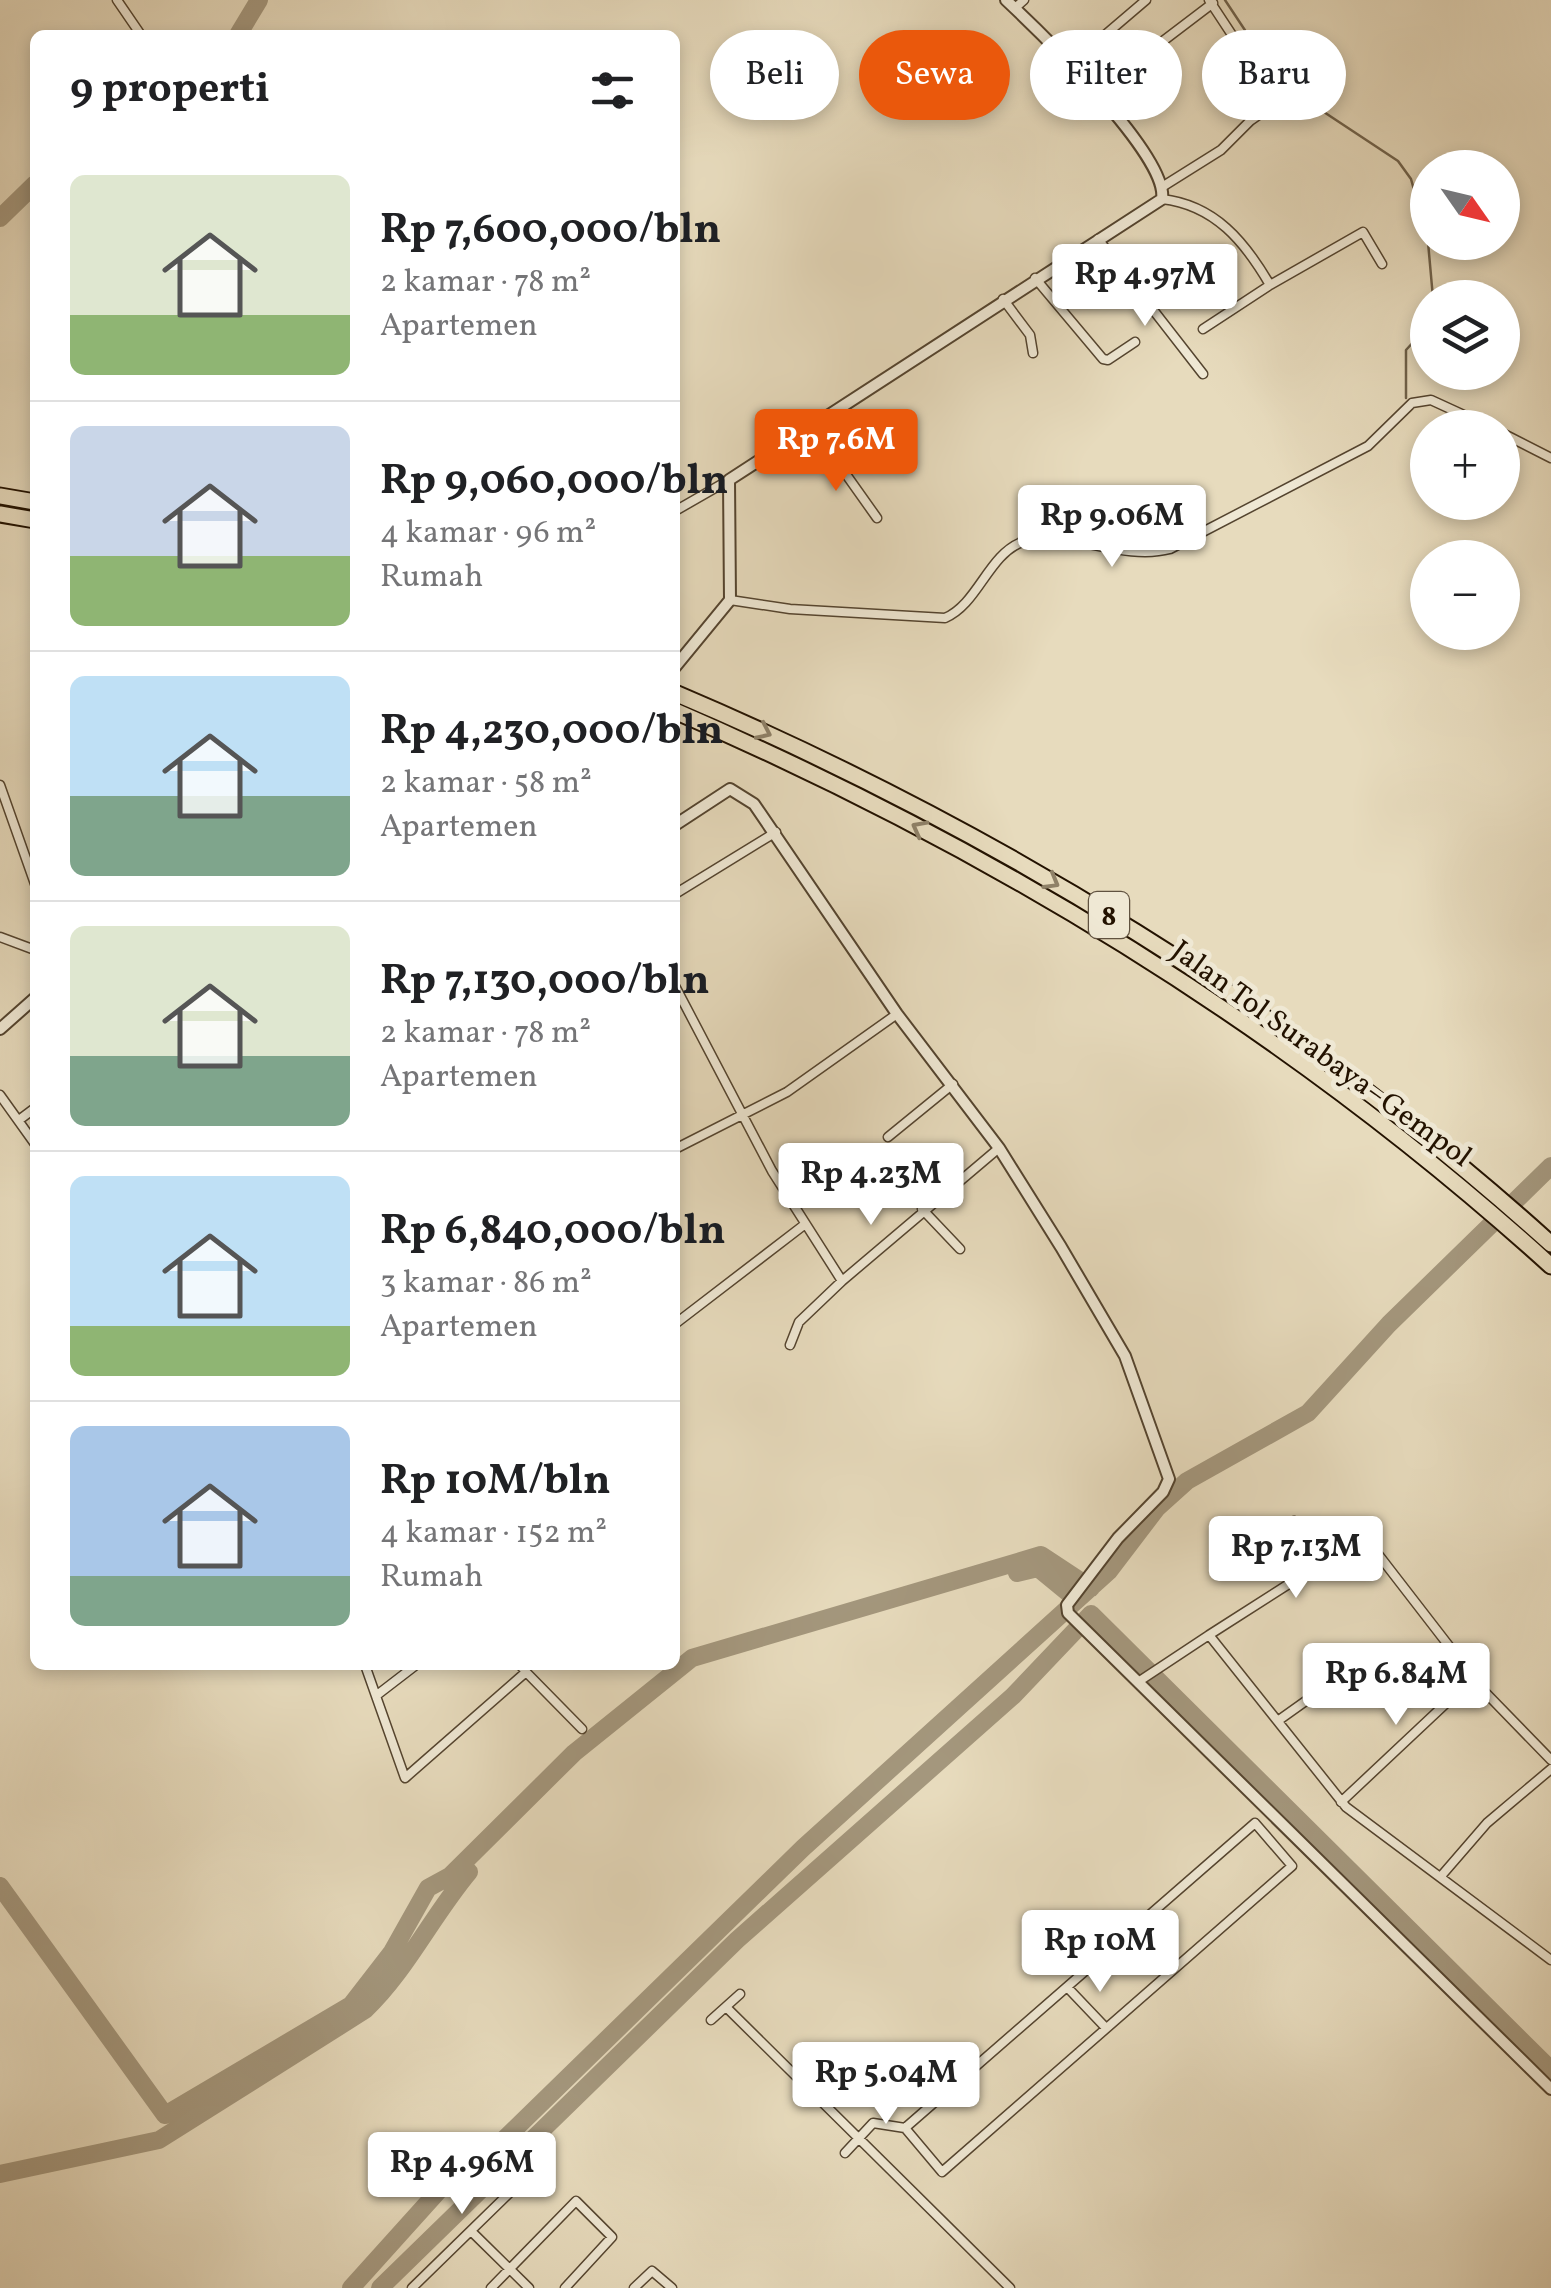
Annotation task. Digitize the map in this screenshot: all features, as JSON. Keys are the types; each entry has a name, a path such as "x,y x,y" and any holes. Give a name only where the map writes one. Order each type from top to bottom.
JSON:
{"highway":[{"path":"0,496 30,501"},
{"path":"0,514 30,519"},
{"name":"Jalan Tol Surabaya–Gempol","path":"680,695 857,774 1124,924 1352,1082 1505,1214 1551,1266"},
{"name":"Jalan Tol Surabaya–Gempol","path":"680,713 836,784 1068,908 1337,1090 1551,1244"}],"street":[{"path":"118,0 138,30"},
{"path":"1111,30 1146,0"},
{"path":"680,508 1007,304 1035,278 1102,243 1205,162 1250,121 1282,100 1263,82 1211,2 1175,30"},
{"path":"1015,3 1040,30"},
{"path":"1119,120 1162,193 1216,218 1256,262 1268,287"},
{"path":"1204,329 1363,232 1382,264"},
{"path":"1102,243 1203,374"},
{"path":"1035,278 1103,358 1108,360 1134,342"},
{"path":"1007,304 1033,342 1033,354"},
{"path":"730,600 945,618 958,611 995,564 1022,542 1050,539 1137,553 1170,550 1368,446 1412,403 1431,400 1453,410"},
{"path":"812,425 876,518"},
{"path":"1520,442 1551,458"},
{"path":"680,661 730,600 728,480"},
{"path":"0,785 30,870"},
{"path":"680,822 730,790 744,794 776,832 898,1014 999,1148 1118,1343 1168,1470 1163,1492 1084,1582 1067,1608 1551,2089"},
{"path":"680,891 776,832"},
{"path":"0,937 30,948"},
{"path":"680,996 804,1225 842,1281"},
{"path":"0,1029 30,1002"},
{"path":"680,1147 804,1081 898,1014"},
{"path":"888,1137 953,1084"},
{"path":"0,1096 30,1136"},
{"path":"20,1120 30,1112"},
{"path":"790,1344 799,1322 842,1281 922,1209 999,1148"},
{"path":"919,1149 950,1186"},
{"path":"922,1209 960,1250"},
{"path":"680,1320 804,1225"},
{"path":"1294,1522 1322,1562"},
{"path":"1140,1680 1364,1536 1473,1678 1551,1760"},
{"path":"1209,1635 1341,1802 1551,1960"},
{"path":"367,1670 405,1778 521,1670"},
{"path":"377,1695 410,1670"},
{"path":"525,1670 582,1729"},
{"path":"1341,1802 1473,1678"},
{"path":"1279,1720 1331,1683"},
{"path":"1442,1876 1487,1823 1551,1769"},
{"path":"845,2154 874,2123 905,2128 942,2172 1292,1866 1255,1822 905,2128"},
{"path":"1067,1987 1106,2028"},
{"path":"711,2020 740,1994"},
{"path":"726,2007 1010,2288"},
{"path":"412,2288 534,2170"},
{"path":"491,2288 578,2202 612,2237 564,2288"},
{"path":"473,2233 529,2288"},
{"path":"634,2288 652,2271 672,2288"}],"waterway":[{"path":"241,30 259,0"},
{"path":"1225,0 1280,83 1398,161 1410,178"},
{"path":"0,218 30,189"},
{"path":"1430,260 1431,280"},
{"path":"1406,398 1406,350 1410,346"},
{"path":"351,2288 451,2177 485,2158 803,1848 1109,1571 1157,1508 1187,1481 1308,1413 1389,1324 1551,1166"},
{"path":"680,1668 692,1658 1041,1555 1091,1588"},
{"path":"1017,1573 1038,1568 1077,1600 1082,1595"},
{"path":"380,2288 737,1940 1013,1696 1091,1614 1551,2070"},
{"path":"0,1886 165,2115 351,2005 392,1952 428,1888 450,1876 574,1753 677,1670"},
{"path":"0,2174 159,2140 365,2010 393,1978 469,1872"}]}
